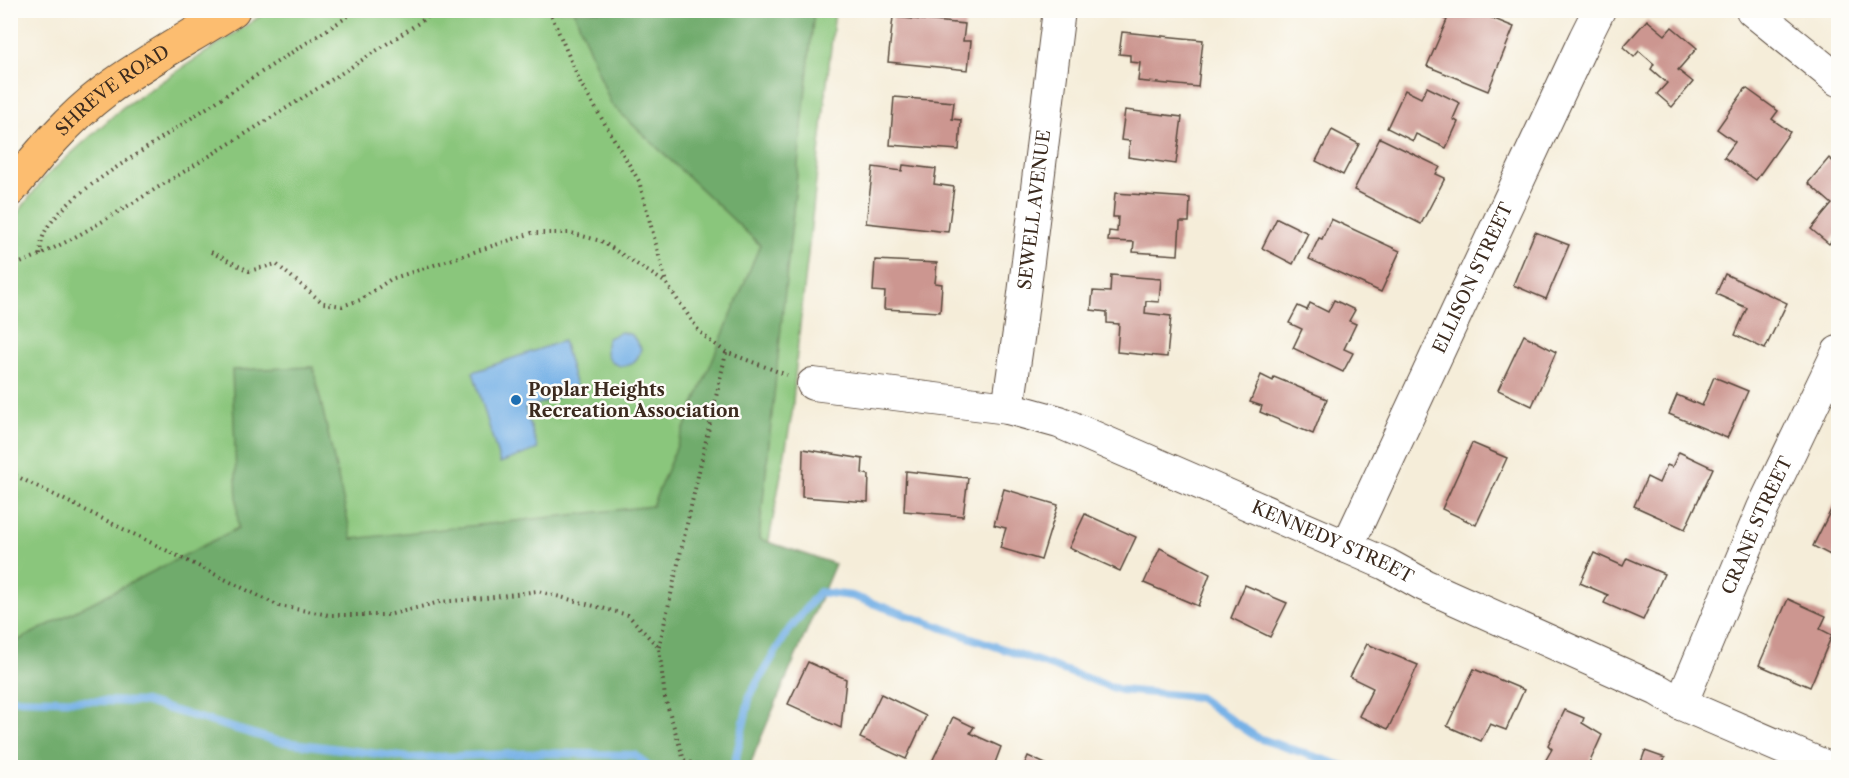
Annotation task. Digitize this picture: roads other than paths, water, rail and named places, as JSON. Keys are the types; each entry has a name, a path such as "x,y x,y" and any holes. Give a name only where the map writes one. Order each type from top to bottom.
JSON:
{"main road":[{"name":"SHREVE ROAD","path":"10,190 60,131 105,91 233,10"}],"street":[{"name":"SEWELL AVENUE","path":"1008,408 1023,306 1059,10"},
{"name":"ELLISON STREET","path":"1347,547 1599,10"},
{"path":"1752,10 1839,80"},
{"name":"CRANE STREET","path":"1681,704 1763,508 1839,352"},
{"name":"KENNEDY STREET","path":"813,384 1008,408 1059,422 1386,564 1424,585 1658,690 1681,704 1829,768"}],"water":[{"path":"621,332 632,335 641,348 637,358 625,366 612,362 607,356 606,348 608,338"},
{"name":"Poplar Heights Recreation Association","path":"563,341 577,390 525,409 538,449 500,463 473,372"}],"waterway":[{"path":"730,768 735,762 750,695 786,634 819,592 852,596 1120,690 1198,697 1258,738 1349,768"},
{"path":"10,699 145,702 277,741 410,758 541,753 635,755 651,768"}],"place":[{"name":"Poplar Heights Recreation Association","path":"516,400"}]}
